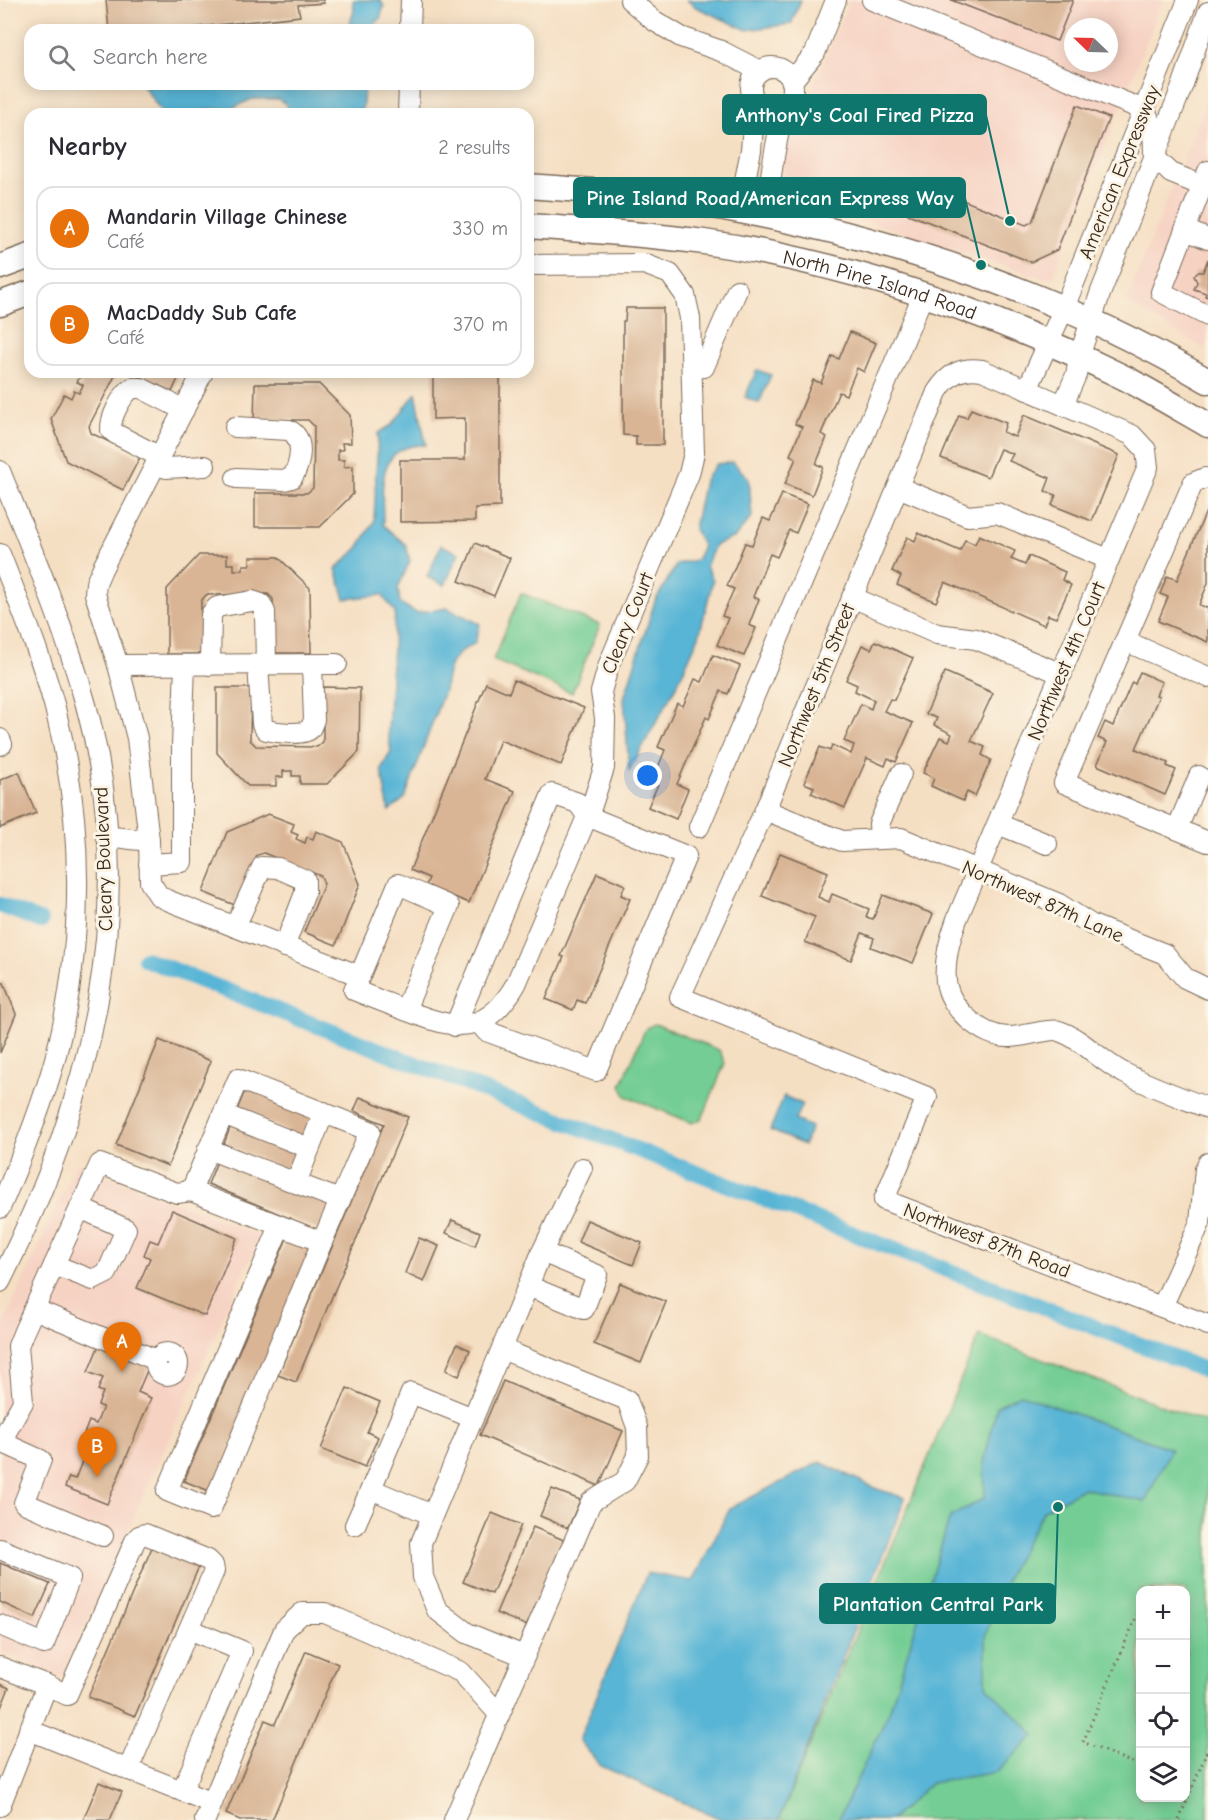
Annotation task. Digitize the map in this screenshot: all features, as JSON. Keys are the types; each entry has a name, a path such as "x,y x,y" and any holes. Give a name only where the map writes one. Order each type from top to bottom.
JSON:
{"main road":[{"name":"North Pine Island Road","path":"534,186 607,192 739,210 869,240 927,257 1064,308 1115,330 1208,381"},
{"name":"North Pine Island Road","path":"534,226 608,231 705,243 785,257 923,295 1079,357 1127,380 1208,425"},
{"path":"0,267 24,258"},
{"path":"0,303 24,295"}],"street":[{"path":"410,24 411,0"},
{"path":"630,0 653,20 681,37 721,51 760,71"},
{"path":"792,81 815,53 836,0"},
{"path":"872,0 1144,110 1153,128 1155,157 1171,173 1205,178 1161,292 1208,316"},
{"name":"American Expressway","path":"1027,390 1064,308 1188,0"},
{"name":"American Expressway","path":"1063,405 1077,375 1079,357 1091,321 1208,12"},
{"path":"772,67 778,68 789,75 792,81 793,93 782,108 770,110 760,106 752,95 752,82 760,71 772,67"},
{"path":"408,108 409,90"},
{"path":"739,210 751,150 755,101"},
{"path":"766,216 777,137 786,104"},
{"path":"1185,230 1208,239"},
{"name":"Cleary Court","path":"360,976 354,990 433,1021 455,1026 479,1022 503,1003 516,984 587,816 604,768 604,718 601,692 609,663 689,474 694,453 690,318 685,295 670,274 644,264 534,265"},
{"path":"692,368 704,367 737,290"},
{"path":"699,827 923,295"},
{"name":"Northwest 5th Street","path":"680,997 765,810 937,392 951,374 962,370 982,370 1027,390"},
{"path":"200,378 96,584 95,594 118,664 137,738 150,882 159,896 360,976 398,884 449,906 405,1010"},
{"path":"184,410 141,388 132,387 126,392 111,423 111,430 158,460 166,468 205,466"},
{"path":"1027,390 1063,405"},
{"name":"Northwest 4th Court","path":"1063,405 1132,435 1146,450 1148,467 954,927 948,945 946,984 957,1006 971,1022 989,1033 1007,1037 1057,1030 1082,1044 1122,1073 1208,1108"},
{"path":"235,427 289,430 298,439 300,463 292,478 285,480 236,478"},
{"name":"Cleary Boulevard","path":"0,471 61,621 86,706 99,763 108,882 106,940 99,1000 87,1058 71,1113 51,1168 0,1282"},
{"path":"1207,477 1192,483 1064,783 1208,842"},
{"path":"898,487 968,516 997,513 1108,559"},
{"name":"Cleary Boulevard","path":"0,554 7,593 39,654 55,708 67,764 75,825 77,885 73,954 67,1000 55,1058 39,1112 0,1208"},
{"path":"7,593 44,579"},
{"path":"852,597 938,634 976,639 1062,674"},
{"path":"210,665 211,614 217,607 252,601 261,604 265,612 262,723 266,730 279,733 307,732 311,729 314,720 312,664"},
{"path":"1125,641 1208,676"},
{"path":"118,664 337,664"},
{"path":"149,864 182,862 185,665"},
{"path":"0,739 2,744 0,745"},
{"path":"880,839 879,824 901,774"},
{"path":"1177,829 1199,776"},
{"path":"455,1026 552,794 578,803 587,816 686,856 596,1071 486,1030 479,1022"},
{"name":"Northwest 87th Lane","path":"765,810 842,841 901,838 1059,904 1092,925 1165,954 1185,978 1208,989"},
{"path":"998,824 1047,844"},
{"path":"106,837 117,836 135,841 148,840"},
{"path":"235,927 262,867 278,868 304,880 305,893 284,947"},
{"name":"Northwest 87th Road","path":"680,997 927,1097 884,1200 1208,1325"},
{"path":"191,1191 238,1078 370,1131 211,1509 167,1491 280,1226"},
{"path":"296,1182 324,1112"},
{"path":"223,1114 309,1148"},
{"path":"208,1149 340,1200"},
{"path":"1162,1307 1200,1223 1205,1169 1208,1163"},
{"path":"103,1536 24,1503 41,1460 0,1443 5,1422 23,1402 18,1346 100,1164 177,1193 191,1191 322,1242"},
{"path":"524,1656 467,1633 437,1610 423,1577 421,1543 542,1252 582,1168"},
{"path":"54,1265 93,1280 107,1273 126,1229 80,1208"},
{"path":"528,1286 584,1309 597,1275 542,1252"},
{"path":"34,1309 156,1360"},
{"path":"454,1820 498,1713 591,1502 625,1481 638,1456 636,1427 627,1400 502,1349"},
{"path":"355,1525 411,1393 473,1418"},
{"path":"371,1490 432,1515"},
{"path":"0,1666 47,1684 67,1695 139,1536 145,1534 208,1560 213,1565 214,1571 128,1770"},
{"path":"0,1549 70,1578 44,1644 0,1625"},
{"path":"29,1730 182,1791 209,1812 284,1630 302,1613 325,1613 461,1672 498,1713"},
{"path":"189,1629 271,1663"},
{"path":"182,1791 242,1651"},
{"path":"0,1806 47,1684"}],"path":[{"path":"1150,1586 1152,1580"},
{"path":"1136,1617 1083,1742 1136,1764"},
{"path":"1179,1820 1208,1749"}],"shaded area":[{"path":"850,0 1163,0 1053,277 1042,278 866,221 787,200 783,155"},
{"path":"1208,97 1208,351 1126,302"},
{"path":"76,1163 260,1236 62,1677 0,1652 0,1332"}],"green space":[{"path":"521,593 600,625 572,693 493,660"},
{"path":"655,1024 719,1050 725,1063 702,1119 692,1123 626,1096 621,1085 646,1028"},
{"path":"979,1335 1208,1423 1208,1820 779,1820"}],"water":[{"path":"353,0 380,0 384,6 380,19 375,24 350,24 354,11"},
{"path":"687,0 801,0 791,24 747,30 696,7"},
{"path":"146,90 364,90 362,108 288,108 286,104 278,99 252,99 232,108 159,108"},
{"path":"757,370 771,375 759,403 745,397"},
{"path":"416,393 426,445 409,447 397,452 390,460 385,471 382,497 383,525 406,545 410,561 398,588 400,603 416,613 447,608 480,624 475,643 461,651 450,666 445,688 405,798 389,811 381,769 391,752 388,732 395,612 382,595 345,599 336,569 358,548 374,522 378,433 392,425"},
{"path":"733,462 749,479 752,517 735,537 715,545 706,566 713,580 699,636 678,683 629,771 624,698 655,601 677,564 696,560 703,546 694,529 704,481 716,464"},
{"path":"441,545 459,553 445,585 427,577"},
{"path":"784,1096 802,1104 795,1120 811,1127 804,1145 770,1130"},
{"path":"1021,1394 1171,1449 1145,1502 1084,1488 1044,1510 1009,1573 986,1633 986,1686 1035,1735 997,1772 931,1783 891,1820 838,1820 889,1712 950,1517 985,1498 984,1462 997,1406"},
{"path":"820,1462 877,1489 905,1498 779,1820 723,1820 601,1766 579,1740 647,1573 693,1581 730,1508"}],"building":[{"path":"106,0 323,0 324,3 298,5 300,16 226,24 108,24"},
{"path":"951,0 1073,0 1064,18 1057,41"},
{"path":"1077,105 1109,118 1057,250 1031,262 908,214 920,183 1026,225 1032,222"},
{"path":"1208,259 1208,297 1205,296 1206,293 1194,289 1197,282 1194,276 1197,272 1203,272"},
{"path":"626,308 663,308 663,445 636,445 636,436 623,435 623,321 625,321"},
{"path":"850,332 876,343 864,372 857,368 846,395 839,392 821,434 827,437 816,464 823,467 812,495 785,484 796,458 790,455 802,427 795,424 813,380 821,383 832,356 839,359"},
{"path":"79,378 114,378 89,426 91,433 140,457 123,490 66,461 51,419 64,394 71,398 74,391 79,393 83,385 77,382"},
{"path":"143,378 178,378 172,392"},
{"path":"433,378 500,378 500,507 475,508 475,521 400,522 400,460 465,460 465,418 433,419"},
{"path":"255,384 319,384 350,415 351,443 342,443 343,450 338,450 338,460 344,460 344,467 353,466 353,494 320,527 255,527 255,493 307,493 313,488 314,426 308,420 254,420"},
{"path":"971,409 1006,423 1003,432 1015,437 1024,415 1119,455 1092,521 1052,505 1056,495 1045,491 1050,478 1009,461 1013,454 1000,449 988,477 941,458 959,415 967,418"},
{"path":"782,494 808,504 796,533 789,530 777,557 770,554 753,597 759,599 749,625 756,628 744,656 717,645 728,618 722,616 734,589 727,586 745,543 752,545 763,518 770,521"},
{"path":"1208,507 1208,583 1199,605 1208,608 1208,642 1158,621 1168,597 1160,594 1167,576 1177,580"},
{"path":"918,533 960,551 965,540 975,544 979,535 1015,551 1011,559 1025,565 1029,556 1065,572 1062,580 1071,585 1056,618 1048,615 1044,625 945,582 936,602 897,585 901,576 892,571 907,537 915,541"},
{"path":"475,543 510,558 494,596 459,581"},
{"path":"199,555 227,555 227,564 234,564 234,570 243,570 243,565 250,565 250,557 278,557 310,588 311,653 274,653 273,599 268,594 206,595 201,601 201,654 167,654 167,589"},
{"path":"875,641 913,658 894,700 890,699 884,711 913,723 896,762 888,758 885,766 867,758 845,808 811,793 814,787 804,783 820,747 830,751 832,745 851,754 854,745 844,741 861,704 871,709 874,700 855,691 857,685 846,680 862,645 871,649"},
{"path":"713,655 740,666 728,694 721,691 709,719 706,717 677,784 688,789 676,819 648,807 660,780 654,778 665,750 658,747 677,703 683,706 695,679 702,682"},
{"path":"945,672 993,693 971,741 985,747 982,755 991,760 975,796 967,792 963,801 931,786 934,778 923,773 940,737 949,741 952,734 934,725 937,718 926,714"},
{"path":"1140,672 1162,682 1156,695 1159,696 1136,749 1168,763 1167,766 1176,770 1165,795 1097,765 1107,742 1098,738 1105,722 1113,726 1132,682 1135,684"},
{"path":"514,680 584,708 561,765 500,740 485,779 515,791 469,903 426,885 429,878 410,870 486,683 509,693"},
{"path":"323,687 360,688 359,752 327,784 300,784 300,776 292,776 292,771 283,771 283,777 276,777 276,786 248,786 217,753 217,688 251,688 250,740 256,746 317,747 323,742"},
{"path":"19,772 36,813 0,828 0,780"},
{"path":"268,814 294,824 291,832 298,835 296,839 305,843 307,837 313,839 316,831 343,842 360,884 336,945 304,932 324,884 321,876 264,853 257,855 237,906 203,892 227,832"},
{"path":"780,853 828,872 818,897 829,902 832,894 869,909 866,917 873,919 883,895 933,914 913,963 871,947 874,938 862,933 851,960 805,942 815,917 762,896"},
{"path":"597,873 625,885 621,895 630,899 585,1003 577,1000 573,1010 546,999 564,957 561,956"},
{"path":"0,982 4,983 16,1014 0,1053"},
{"path":"159,1040 211,1061 168,1166 116,1145"},
{"path":"246,1088 313,1117 304,1138 237,1110"},
{"path":"360,1097 408,1117 296,1382 278,1375 384,1124 354,1111"},
{"path":"231,1125 299,1154 291,1172 224,1144"},
{"path":"218,1159 330,1206 320,1231 208,1184"},
{"path":"172,1210 237,1238 205,1316 137,1288 150,1258 144,1255 150,1240 158,1243"},
{"path":"452,1220 480,1232 475,1246 446,1233"},
{"path":"587,1220 642,1243 633,1265 578,1242"},
{"path":"287,1238 314,1250 212,1492 184,1481"},
{"path":"419,1238 439,1246 424,1282 405,1273"},
{"path":"620,1283 666,1302 641,1363 594,1344"},
{"path":"457,1344 470,1350 459,1376 446,1370"},
{"path":"99,1345 149,1366 138,1392 151,1398 107,1504 65,1487 69,1477 75,1479 92,1437 84,1434 89,1421 96,1424 103,1407 98,1405 103,1392 98,1390 103,1378 88,1372"},
{"path":"503,1381 623,1431 599,1486 480,1435"},
{"path":"347,1388 380,1402 367,1432 378,1437 365,1467 321,1449"},
{"path":"552,1489 580,1500 568,1528 540,1516"},
{"path":"492,1513 521,1525 492,1594 463,1582"},
{"path":"533,1527 566,1541 530,1627 496,1613"},
{"path":"153,1545 200,1564 135,1716 88,1697"},
{"path":"0,1563 50,1584 35,1618 0,1602"},
{"path":"306,1651 338,1664 272,1820 240,1820 226,1814 265,1720 275,1724"},
{"path":"0,1684 9,1688 0,1710"},
{"path":"99,1782 122,1792 110,1820 83,1820"}],"waterway":[{"path":"0,905 41,921"},
{"path":"145,959 1208,1371"}],"place":[{"name":"Anthony's Coal Fired Pizza","path":"1010,221"},
{"name":"Pine Island Road/American Express Way","path":"981,265"},
{"name":"Mandarin Village Chinese","path":"122,1372"},
{"name":"MacDaddy Sub Cafe","path":"97,1477"},
{"name":"Plantation Central Park","path":"1058,1507"}]}
